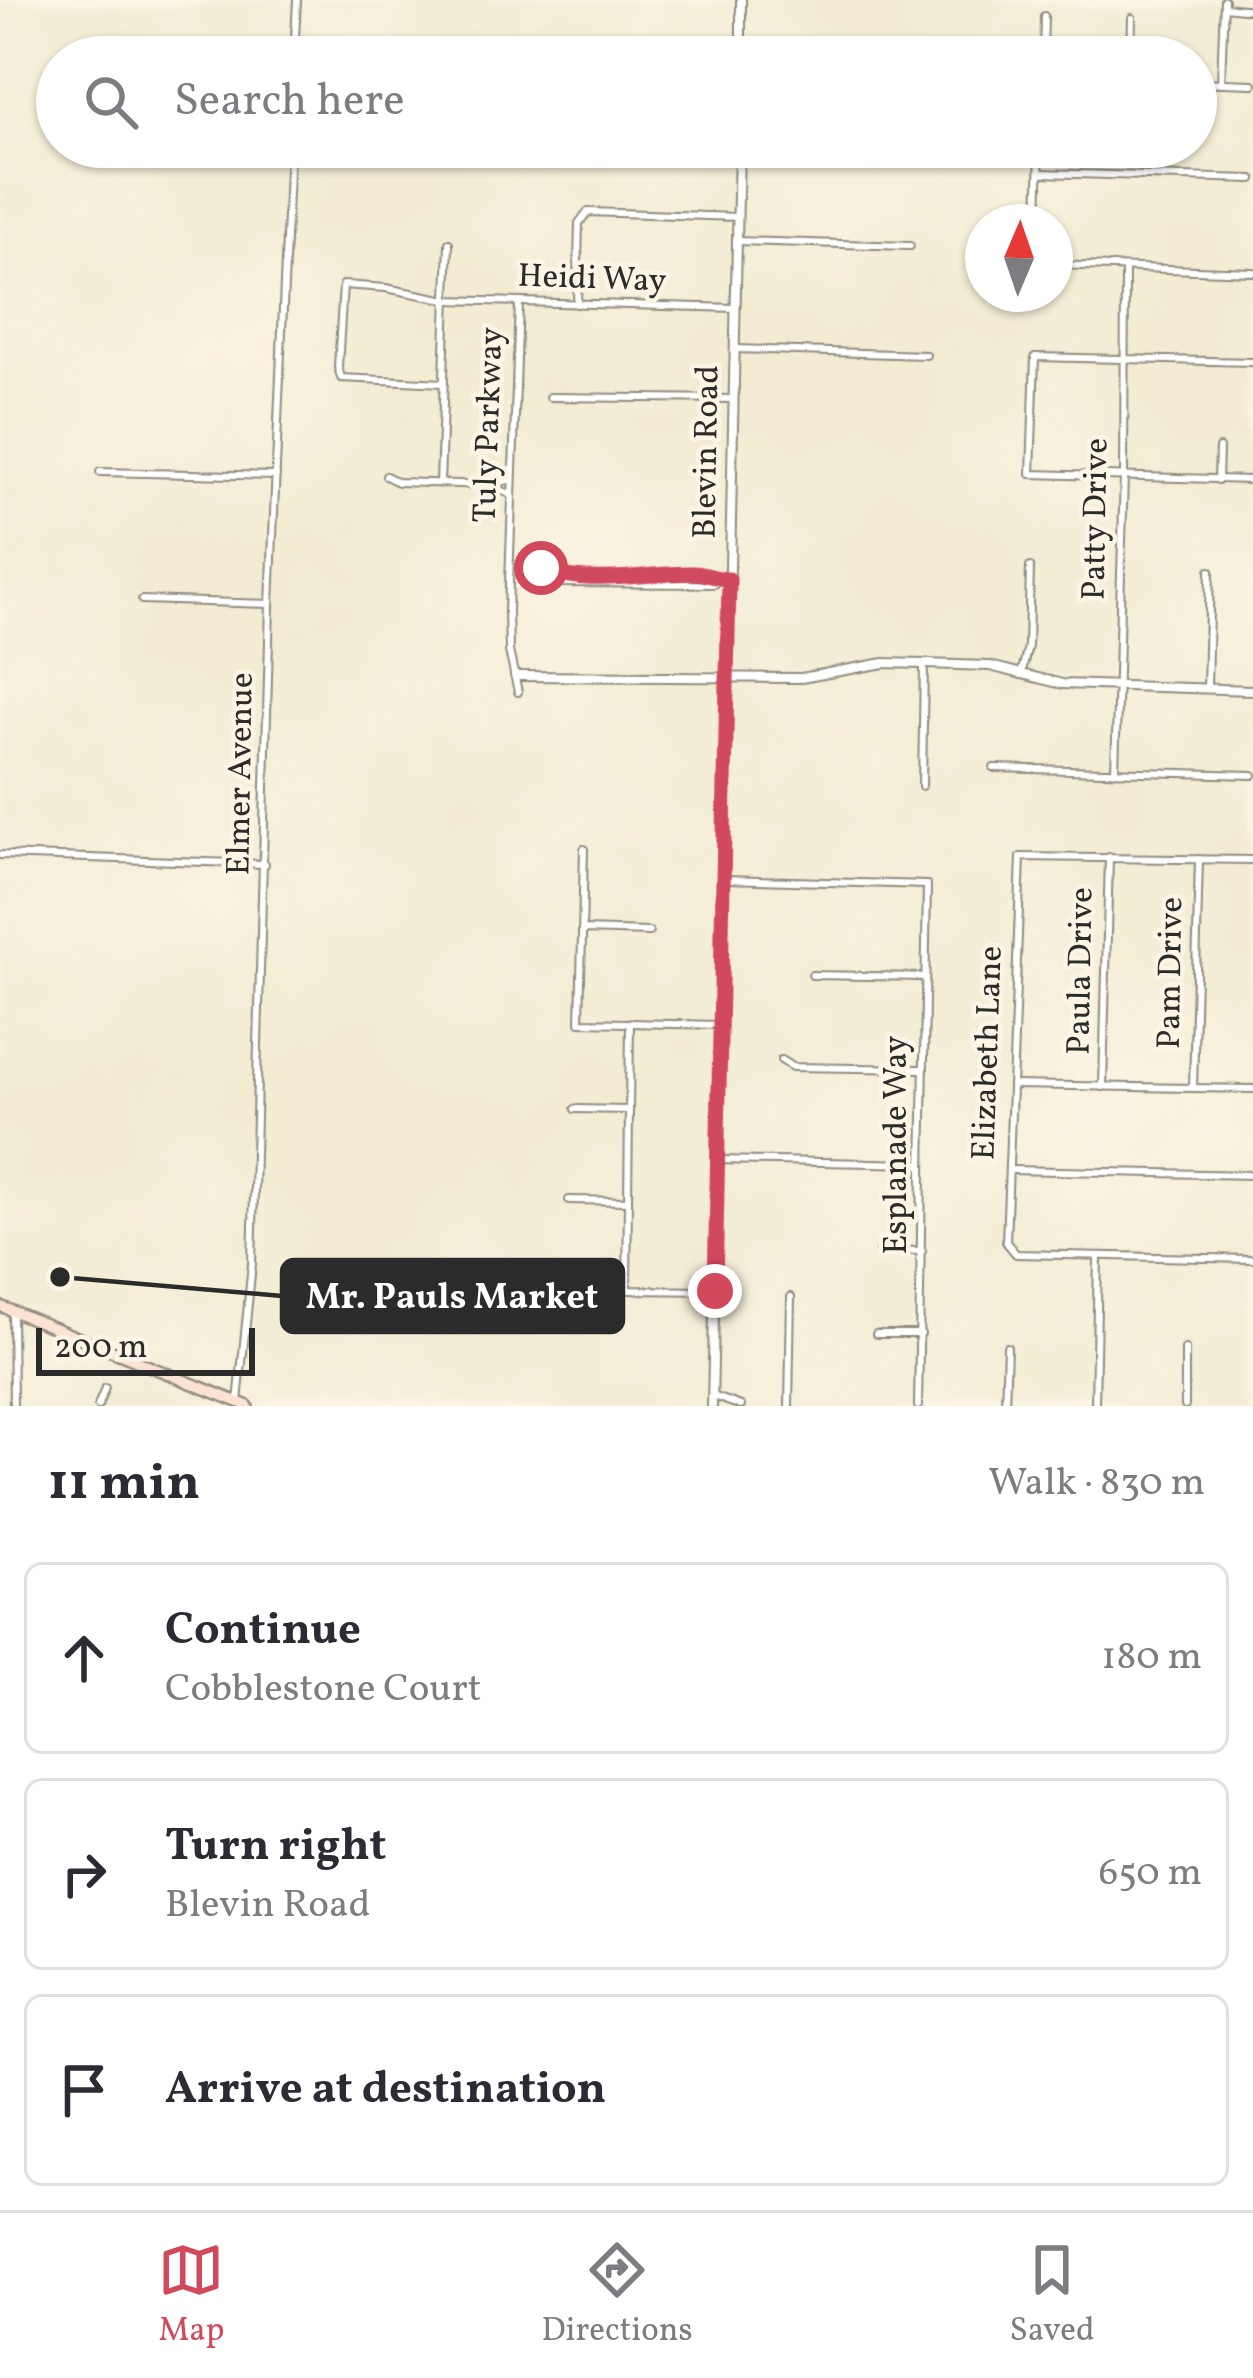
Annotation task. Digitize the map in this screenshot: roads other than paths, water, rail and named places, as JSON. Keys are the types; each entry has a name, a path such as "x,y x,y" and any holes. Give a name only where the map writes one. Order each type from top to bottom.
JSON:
{"main road":[{"path":"0,1306 241,1405"}],"street":[{"path":"295,36 297,0"},
{"path":"741,0 741,36"},
{"path":"1222,82 1224,3 1253,10"},
{"path":"1044,16 1044,36"},
{"path":"1132,18 1132,36"},
{"path":"1217,82 1253,83"},
{"name":"Elmer Avenue","path":"241,1405 252,1264 270,604 289,168"},
{"name":"Blevin Road","path":"712,1401 725,879 724,579 734,399 738,168"},
{"path":"1039,204 1040,168"},
{"path":"1040,173 1253,179"},
{"path":"578,304 579,223 588,212 737,217"},
{"path":"736,241 910,246"},
{"path":"440,483 448,243"},
{"path":"1073,266 1253,272"},
{"name":"Patty Drive","path":"1115,771 1124,476 1124,268"},
{"name":"Heidi Way","path":"444,383 341,378 343,285 447,300 736,308"},
{"name":"Tuly Parkway","path":"518,302 508,634 518,692"},
{"path":"735,349 926,355"},
{"path":"1253,362 1035,357 1031,474 1253,480"},
{"path":"550,398 734,399"},
{"path":"1218,480 1219,448"},
{"path":"100,472 275,476"},
{"path":"386,476 398,482 489,485 512,479"},
{"path":"489,485 512,495"},
{"path":"1021,675 1028,646 1030,567"},
{"path":"1207,688 1210,572"},
{"path":"552,580 614,582 711,574 724,579"},
{"path":"142,600 270,604"},
{"path":"514,676 801,678 884,663 990,666 1062,685 1253,690"},
{"path":"922,786 924,664"},
{"path":"994,768 1253,775"},
{"path":"584,850 580,1022 722,1024"},
{"path":"0,855 265,864"},
{"name":"Elizabeth Lane","path":"1098,1257 1016,1254 1006,1242 1018,863 1021,857 1109,857"},
{"path":"1109,857 1253,860"},
{"name":"Paula Drive","path":"1103,1087 1109,857"},
{"name":"Pam Drive","path":"1193,1088 1199,860"},
{"name":"Esplanade Way","path":"725,879 927,885 918,1406"},
{"path":"582,930 649,932"},
{"path":"812,975 924,977"},
{"path":"627,1290 631,1023"},
{"path":"781,1060 792,1067 922,1069"},
{"path":"1012,1085 1253,1089"},
{"path":"574,1109 629,1110"},
{"path":"718,1160 920,1164"},
{"path":"1010,1170 1253,1175"},
{"path":"569,1200 628,1201"},
{"path":"879,1250 922,1251"},
{"path":"1095,1406 1098,1257 1253,1259"},
{"path":"571,1289 715,1291"},
{"path":"789,1406 791,1297"},
{"path":"12,1311 13,1406"},
{"path":"876,1334 921,1334"},
{"path":"1005,1406 1007,1347"},
{"path":"1185,1349 1185,1406"},
{"path":"98,1406 105,1388"},
{"path":"712,1401 741,1406"}],"place":[{"name":"Mr. Pauls Market","path":"60,1277"}]}
